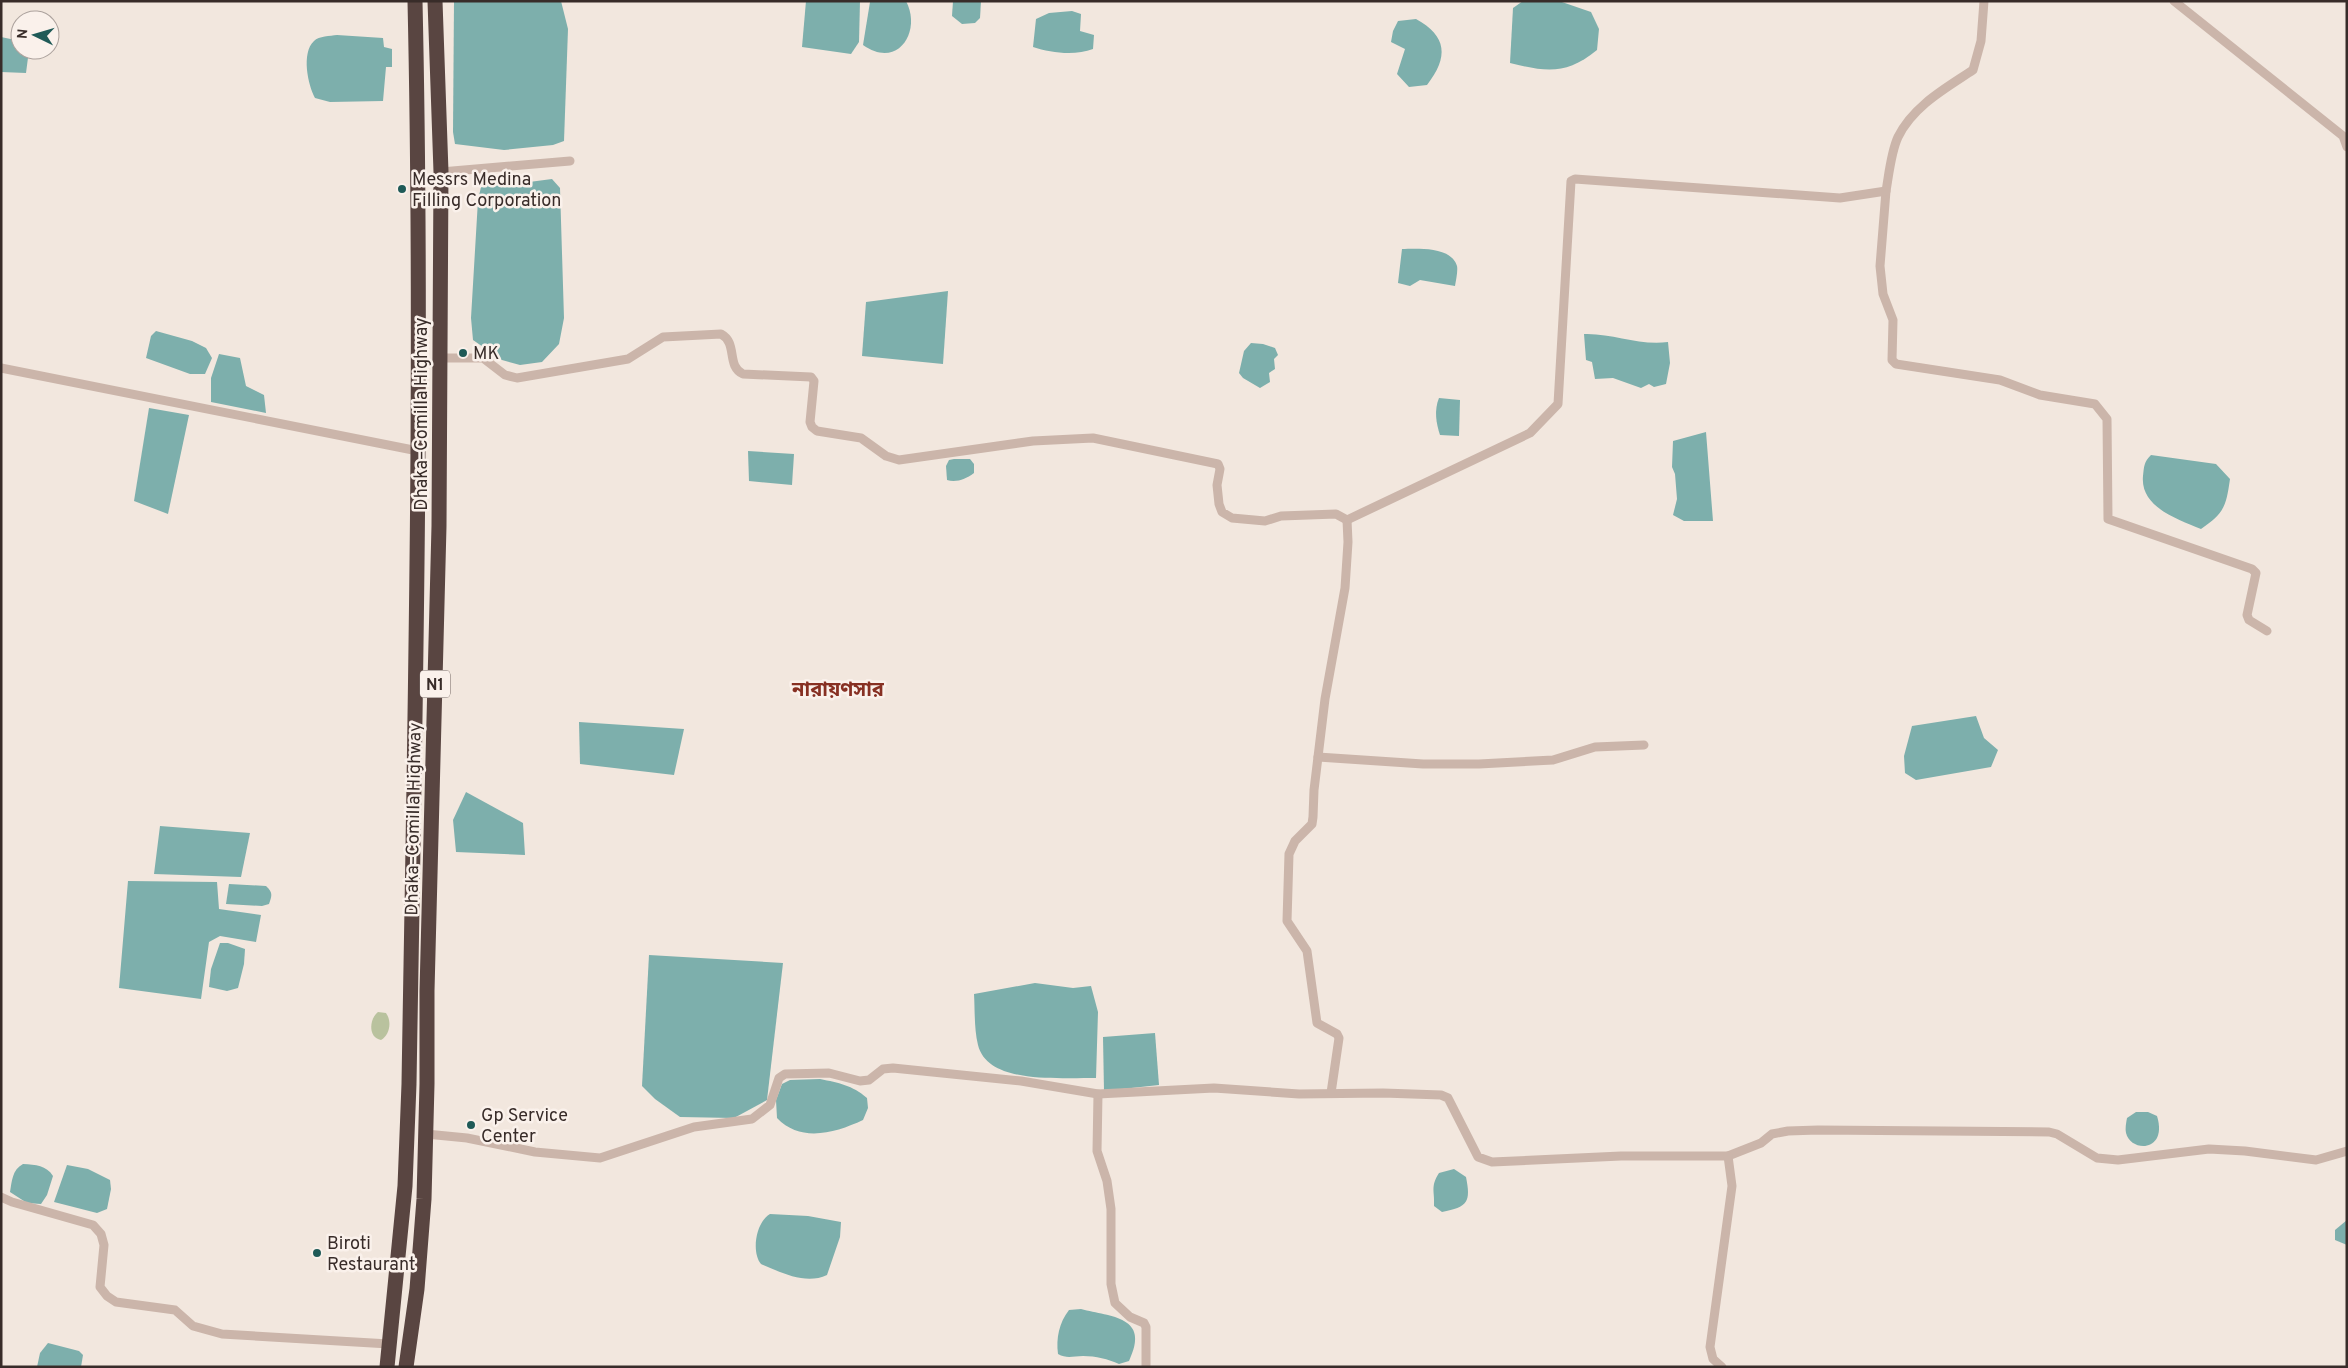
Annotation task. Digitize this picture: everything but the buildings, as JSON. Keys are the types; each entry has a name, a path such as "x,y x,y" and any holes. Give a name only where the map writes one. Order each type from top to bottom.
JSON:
{"highway":[{"name":"Dhaka–Comilla Highway","path":"386,1367 405,1186 410,991 420,243 415,1"},
{"name":"Dhaka–Comilla Highway","path":"406,1367 417,1289 424,1199 426,1134 427,991 439,526 441,172 436,1"},
{"path":"420,243 440,241"},
{"path":"410,991 427,991"}],"street":[{"path":"1984,1 1981,41 1973,70 1929,100 1911,119 1898,138 1886,191 1880,266 1884,294 1893,320 1892,360 1896,364 2000,380 2040,395 2095,404 2107,419 2108,519 2252,569 2256,573 2247,615 2249,620 2267,631"},
{"path":"2174,1 2343,136 2347,147"},
{"path":"441,172 570,161"},
{"path":"1347,520 1530,433 1558,404 1571,180 1840,198 1886,191"},
{"path":"440,358 483,358 505,375 517,378 628,359 663,337 721,334 727,337 731,344 734,366 737,371 743,374 811,377 814,381 810,422 817,431 861,438 886,456 899,460 1033,441 1092,438 1218,464 1220,469 1217,485 1218,504 1222,512 1232,518 1265,521 1282,516 1336,514 1347,520"},
{"path":"1,368 418,451"},
{"path":"1331,1093 1339,1038 1337,1034 1317,1023 1307,951 1286,921 1288,854 1295,841 1312,824 1325,699 1344,601 1348,542 1347,520"},
{"path":"1318,756 1423,764 1479,764 1554,760 1595,747 1644,745"},
{"path":"426,1134 468,1138 535,1152 600,1158 694,1127 752,1119 770,1104 779,1078 785,1074 829,1073 860,1081 869,1080 883,1069 893,1068 1021,1081 1098,1094 1214,1088 1299,1094 1431,1095 1448,1098 1478,1157 1492,1162 1622,1156 1728,1156 1761,1143 1772,1134 1788,1131 1848,1130 2049,1132 2057,1134 2097,1158 2118,1160 2209,1149 2245,1151 2316,1160 2347,1151"},
{"path":"1098,1094 1097,1151 1107,1181 1111,1209 1111,1284 1115,1304 1130,1317 1144,1323 1146,1327 1146,1367"},
{"path":"1722,1367 1713,1359 1710,1347 1732,1186 1728,1156"},
{"path":"1,1197 93,1226 101,1234 104,1245 100,1287 106,1296 116,1302 175,1310 193,1326 222,1334 389,1344"}],"green space":[{"path":"378,1012 386,1013 389,1020 388,1031 381,1040 374,1036 371,1028 373,1019"}],"water":[{"path":"454,1 561,1 568,29 564,141 553,145 504,150 455,144 453,132"},
{"path":"806,1 860,1 859,42 851,54 802,47"},
{"path":"906,1 911,24 909,35 904,44 896,50 887,53 876,52 863,45 870,2"},
{"path":"953,1 981,1 980,18 975,23 962,24 952,16"},
{"path":"1523,1 1559,1 1591,12 1599,29 1597,50 1576,64 1556,69 1535,68 1510,63 1513,8"},
{"path":"1072,11 1081,14 1080,31 1094,35 1093,49 1063,53 1033,47 1036,19 1049,13"},
{"path":"1416,19 1434,33 1439,40 1441,56 1439,65 1427,85 1409,87 1397,74 1405,49 1391,42 1393,31 1398,21"},
{"path":"337,35 383,38 384,47 392,49 392,67 386,67 383,101 330,102 315,98 307,69 310,46 319,38"},
{"path":"1,37 10,39 10,60 28,60 26,73 1,72"},
{"path":"552,179 560,188 564,318 559,344 542,362 520,365 502,360 473,340 471,318 478,200 481,187 494,183 514,184"},
{"path":"1402,249 1433,250 1448,255 1457,266 1455,286 1420,280 1410,286 1398,283"},
{"path":"948,291 943,364 862,356 866,302"},
{"path":"156,331 192,341 206,348 212,358 205,374 190,374 146,358 151,336"},
{"path":"1584,334 1605,335 1657,343 1668,342 1670,363 1666,384 1654,387 1649,384 1641,388 1613,378 1595,379 1592,362 1586,360"},
{"path":"1251,343 1275,348 1278,355 1274,359 1275,369 1269,373 1270,382 1260,388 1243,378 1239,373 1244,351"},
{"path":"219,354 240,358 246,386 264,395 266,413 211,402 211,378"},
{"path":"1439,398 1460,400 1459,436 1440,435 1436,416"},
{"path":"149,408 189,415 168,514 134,501"},
{"path":"1706,432 1713,521 1684,521 1673,515 1677,499 1675,474 1672,467 1673,441"},
{"path":"748,451 794,454 792,485 749,481"},
{"path":"2151,455 2216,464 2230,479 2225,503 2219,514 2201,529 2171,516 2154,504 2147,496 2143,476 2145,464"},
{"path":"970,459 974,464 974,473 961,480 947,480 946,466 949,460"},
{"path":"1976,716 1984,738 1998,750 1991,767 1916,780 1905,773 1904,756 1912,726"},
{"path":"579,722 684,729 674,775 580,764"},
{"path":"466,792 523,823 525,855 456,852 453,820"},
{"path":"160,826 250,833 241,877 154,874"},
{"path":"128,881 217,882 219,909 261,915 256,942 220,936 209,942 201,999 119,988"},
{"path":"229,884 266,886 271,894 269,904 262,906 226,904"},
{"path":"220,943 228,943 245,949 244,964 238,988 227,991 209,987 211,969"},
{"path":"649,955 783,963 767,1100 734,1118 680,1117 655,1099 642,1086"},
{"path":"1035,983 1073,988 1091,986 1098,1012 1096,1078 1047,1078 1011,1073 996,1067 985,1058 978,1045 975,1026 974,994"},
{"path":"1155,1033 1159,1085 1104,1091 1103,1037"},
{"path":"820,1079 851,1087 867,1098 868,1108 863,1120 830,1132 807,1133 786,1126 777,1118 776,1100 782,1084 790,1080"},
{"path":"2136,1112 2148,1112 2157,1116 2158,1137 2148,1146 2134,1144 2126,1133 2127,1118"},
{"path":"23,1164 44,1168 53,1176 47,1195 41,1204 27,1203 10,1192 15,1173 19,1166"},
{"path":"67,1165 88,1169 110,1180 111,1189 107,1209 97,1213 54,1202"},
{"path":"1454,1169 1466,1177 1468,1192 1466,1202 1457,1208 1442,1212 1434,1206 1435,1182 1439,1173"},
{"path":"770,1214 808,1216 841,1222 840,1237 827,1275 811,1279 794,1277 761,1264 756,1252 756,1238 761,1224"},
{"path":"2347,1220 2347,1245 2335,1240 2335,1230"},
{"path":"1081,1309 1115,1317 1131,1327 1135,1335 1129,1361 1119,1364 1097,1357 1067,1357 1058,1354 1057,1342 1063,1320 1069,1310"},
{"path":"48,1343 79,1351 83,1355 81,1367 37,1367 40,1353"}],"place":[{"name":"Messrs Medina Filling Corporation","path":"402,189"},
{"name":"MK","path":"463,353"},
{"name":"Gp Service Center","path":"471,1125"},
{"name":"Biroti Restaurant","path":"317,1253"}],"district":[{"name":"নারায়ণসার","path":"838,689"}]}
